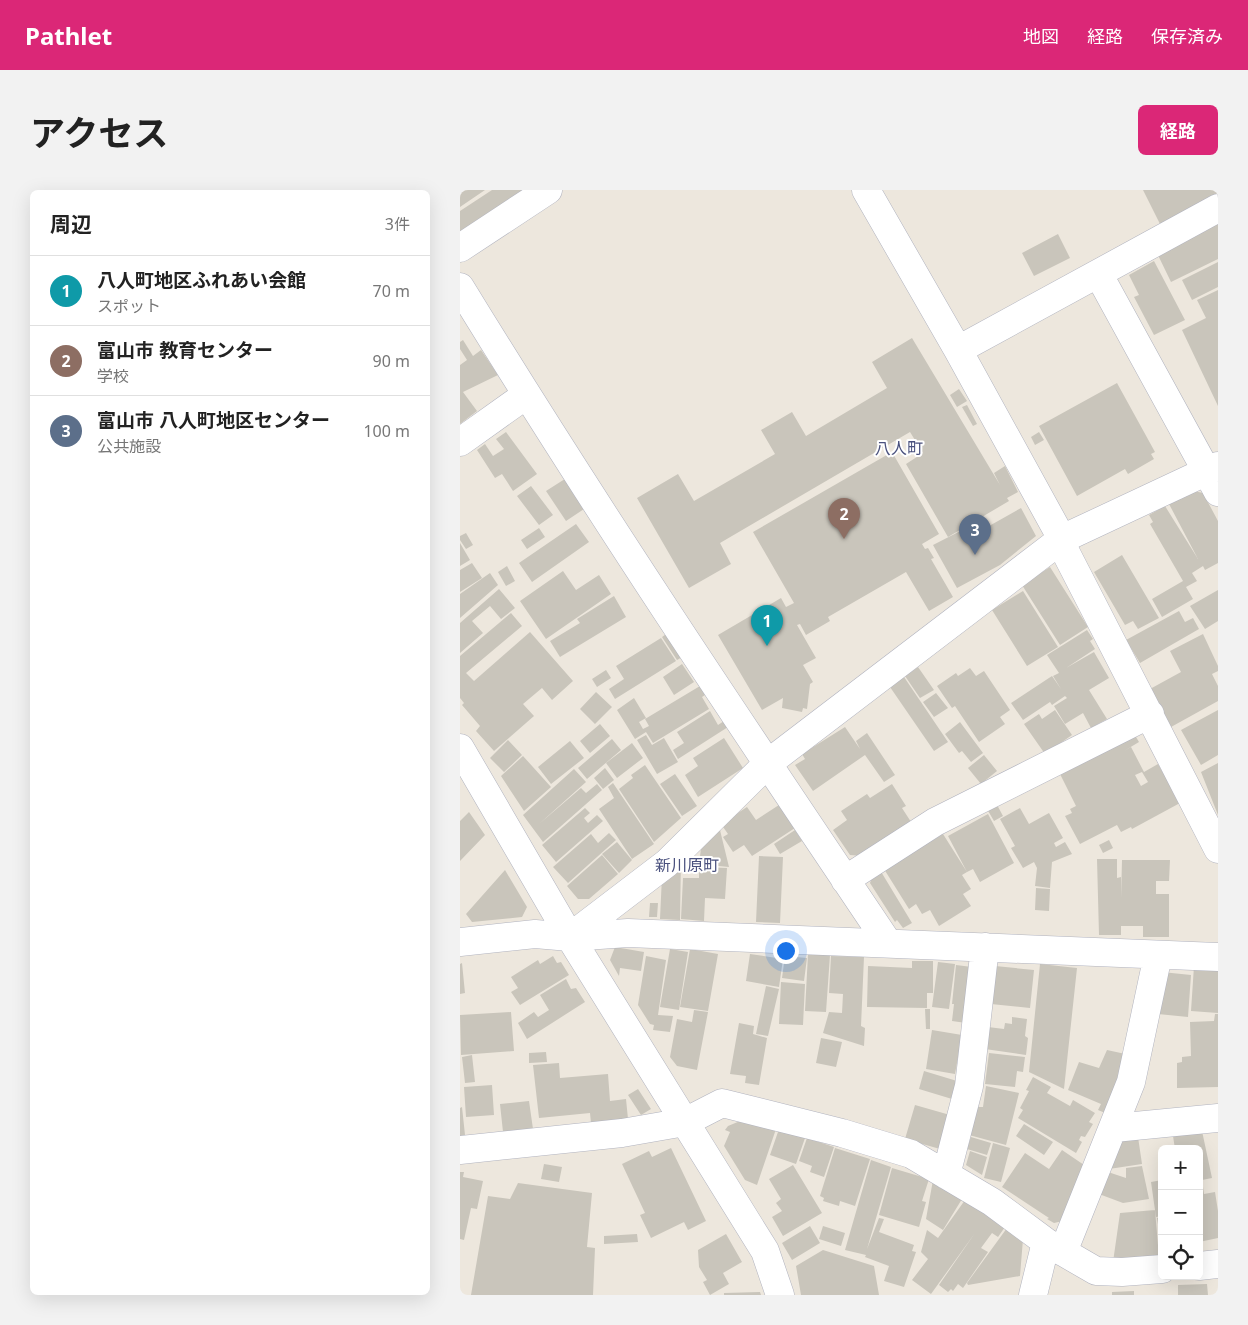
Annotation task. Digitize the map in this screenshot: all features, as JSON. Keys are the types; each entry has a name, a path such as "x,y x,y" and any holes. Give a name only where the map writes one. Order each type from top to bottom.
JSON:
{"street":[{"path":"460,248 548,190"},
{"path":"866,190 958,350 1062,539 1066,553 1218,850"},
{"path":"958,350 1099,275 1218,208"},
{"path":"570,936 667,863 766,764 1062,539 1214,476 1099,275"},
{"path":"460,286 526,394 766,764 888,943"},
{"path":"460,442 526,394"},
{"path":"845,880 935,822 1150,714"},
{"path":"460,748 570,936 765,1251 780,1295"},
{"path":"460,942 535,934 570,936 628,933 1218,957"},
{"path":"946,1175 969,1086 985,947"},
{"path":"1033,1295 1114,1128 1131,1082 1158,955"},
{"path":"460,1150 622,1133 685,1122 722,1103 842,1133 911,1154 992,1202 1055,1247 1096,1271 1122,1272 1158,1269"},
{"path":"1114,1128 1218,1118"},
{"path":"1203,1266 1218,1264"}],"building":[{"path":"460,190 485,190 460,207"},
{"path":"492,190 526,190 460,238 460,211"},
{"path":"1143,190 1218,190 1218,195 1160,224"},
{"path":"1218,221 1218,259 1171,282 1156,251"},
{"path":"1058,234 1070,258 1034,276 1022,253"},
{"path":"1154,261 1185,320 1154,335 1134,297 1139,295 1129,275"},
{"path":"1218,262 1218,287 1192,300 1182,280"},
{"path":"1218,290 1218,406 1182,330 1206,318 1197,300"},
{"path":"912,338 1000,485 994,473 1005,466 1018,492 1007,498 1009,501 948,537 906,464 923,453 910,432 720,543 731,564 689,588 637,498 678,474 694,501 775,454 761,430 792,412 806,436 887,388 872,362"},
{"path":"463,340 473,356 481,350 498,375 463,392 477,411 460,424 460,365 467,360 460,349 460,342"},
{"path":"1117,383 1155,452 1151,454 1154,459 1128,474 1125,469 1077,496 1039,426"},
{"path":"959,389 967,401 957,407 950,395"},
{"path":"967,405 977,424 973,426 962,407"},
{"path":"506,432 537,474 513,491 502,474 495,478 477,450 485,444 493,456 504,449 496,439"},
{"path":"1039,432 1044,440 1035,445 1031,437"},
{"path":"892,452 939,534 922,544 925,549 928,548 934,558 931,559 953,597 929,611 906,572 828,617 830,621 806,635 800,624 797,625 816,658 803,665 813,682 810,684 807,709 803,708 802,712 782,708 783,698 762,710 718,635 781,598 786,607 794,603 753,532"},
{"path":"568,477 587,507 566,521 546,491"},
{"path":"531,486 553,515 539,525 517,496"},
{"path":"1194,491 1203,493 1218,521 1218,563 1205,570 1203,566 1192,573 1197,581 1186,587 1193,599 1162,617 1152,599 1183,581 1150,524 1153,522 1149,515 1165,506 1198,559 1169,504"},
{"path":"1021,508 1036,536 1000,565 957,588 933,545 978,522 982,530"},
{"path":"576,524 589,542 532,582 519,563"},
{"path":"539,528 545,537 527,549 521,540"},
{"path":"466,533 473,545 466,549 460,540 460,536"},
{"path":"460,543 470,560 460,566"},
{"path":"1122,555 1159,618 1138,629 1133,621 1125,625 1094,572"},
{"path":"472,563 482,578 460,592 460,570"},
{"path":"507,566 515,581 506,586 498,572"},
{"path":"1050,567 1088,627 1060,645 1022,585"},
{"path":"563,571 576,590 599,575 611,594 546,639 520,601"},
{"path":"490,573 498,585 460,618 460,594"},
{"path":"499,589 515,608 501,619 490,606 472,621 483,633 460,653 460,623"},
{"path":"1218,590 1218,621 1205,629 1190,606"},
{"path":"1023,591 1058,647 1027,666 992,610"},
{"path":"614,596 626,617 560,657 550,641 580,623 577,619"},
{"path":"1179,611 1185,622 1193,618 1199,629 1140,663 1126,640"},
{"path":"511,613 522,626 466,673 474,681 530,632 573,681 552,700 542,688 523,704 534,716 494,751 476,731 480,726 462,705 464,703 460,698 460,656"},
{"path":"1087,630 1093,639 1090,641 1095,649 1066,668 1094,652 1109,678 1089,690 1107,719 1091,728 1083,713 1065,724 1054,706 1067,698 1065,696 1052,705 1050,702 1023,720 1011,703 1052,676 1061,689 1053,676 1059,673 1047,655"},
{"path":"669,632 684,656 677,660 662,637"},
{"path":"1203,634 1218,666 1218,671 1212,674 1218,686 1218,701 1171,727 1150,689 1181,672 1170,651"},
{"path":"661,638 676,661 615,699 609,689 624,679 616,666"},
{"path":"682,664 694,682 674,695 663,677"},
{"path":"918,667 934,690 920,698 905,676"},
{"path":"970,668 976,676 984,671 1010,710 1000,717 1005,724 979,742 955,706 952,708 937,686 956,673 958,676"},
{"path":"606,670 611,678 597,687 592,679"},
{"path":"904,677 948,742 934,751 890,687"},
{"path":"700,686 705,695 702,697 709,709 653,743 646,732 635,739 617,710 634,698 646,718 639,722 643,729 649,726 645,719"},
{"path":"596,692 612,707 595,724 580,709"},
{"path":"936,693 948,708 934,717 923,702"},
{"path":"1055,710 1072,735 1045,754 1024,724 1039,714 1042,719"},
{"path":"1218,710 1218,755 1201,765 1181,730"},
{"path":"710,711 718,725 724,721 728,727 678,759 673,750 684,743 677,732"},
{"path":"960,722 983,753 971,762 962,751 959,753 945,734"},
{"path":"600,724 610,736 590,753 580,741"},
{"path":"845,727 860,749 856,741 867,733 895,775 884,782 865,755 813,791 795,765 805,759 802,754"},
{"path":"1133,732 1139,742 1124,751 1131,747 1144,772 1158,764 1180,803 1132,829 1131,827 1121,832 1117,825 1080,844 1065,816 1072,813 1070,809 1076,806 1060,774","holes":["1142,772 1148,782 1141,786 1135,775"]},
{"path":"646,735 652,745 664,738 678,762 657,774 637,740"},
{"path":"724,738 743,768 698,797 685,775 698,766 693,758"},
{"path":"612,739 621,750 587,779 578,768"},
{"path":"508,740 522,755 504,772 490,758"},
{"path":"570,741 584,758 551,784 538,767"},
{"path":"632,743 643,758 617,778 606,763"},
{"path":"984,755 997,771 981,784 968,768"},
{"path":"523,756 551,787 524,811 501,776"},
{"path":"1218,763 1218,815 1201,772"},
{"path":"645,765 681,818 654,842 619,789 633,778 631,775"},
{"path":"605,768 614,780 603,789 594,778"},
{"path":"574,769 586,782 539,824 581,788 586,793 597,784 602,790 543,842 523,815"},
{"path":"675,774 697,806 682,816 660,784"},
{"path":"613,783 654,844 632,859 599,809 614,798 608,787"},
{"path":"892,784 906,806 902,808 913,825 863,856 850,855 833,830 847,820 841,811 867,794 870,798"},
{"path":"996,803 1003,816 994,821 987,809"},
{"path":"779,805 795,828 752,856 744,845 733,852 723,837 728,834 721,824 747,807 756,820"},
{"path":"585,808 590,813 584,818 588,823 597,815 603,821 556,862 542,845"},
{"path":"1020,808 1029,824 1049,813 1063,838 1054,843 1056,847 1065,842 1072,854 1052,862 1050,888 1035,886 1037,868 1034,862 1023,868 1011,848 1015,846 1000,819"},
{"path":"469,812 485,835 460,861 460,821"},
{"path":"988,814 1014,863 980,882 973,869 967,872 948,836"},
{"path":"719,826 729,867 699,864 702,841"},
{"path":"795,830 802,841 780,854 774,844"},
{"path":"609,833 616,840 568,883 553,867 591,834 598,843"},
{"path":"943,834 967,872 962,875 971,889 963,894 971,906 939,926 930,910 922,914 916,904 909,909 884,869"},
{"path":"1109,840 1113,848 1103,853 1099,845"},
{"path":"617,842 632,860 619,873 602,854"},
{"path":"602,855 618,874 589,899 578,899 567,886"},
{"path":"759,856 783,857 780,923 756,922"},
{"path":"681,858 680,920 660,919 662,876"},
{"path":"1097,859 1117,859 1117,878 1121,877 1121,898 1122,860 1170,860 1169,881 1156,881 1156,894 1169,894 1169,937 1143,937 1143,926 1121,926 1121,935 1099,935"},
{"path":"699,867 727,868 725,899 705,898 704,921 681,919 683,878 699,878"},
{"path":"505,870 527,907 522,917 472,922 466,914"},
{"path":"880,870 912,923 903,928 897,920 895,922 870,883 873,875"},
{"path":"1036,888 1050,889 1049,911 1035,910"},
{"path":"650,903 658,903 657,917 649,917"},
{"path":"615,947 644,952 641,971 620,968 619,976 610,960"},
{"path":"670,949 688,952 679,1010 660,1007"},
{"path":"690,949 718,954 708,1011 680,1007"},
{"path":"750,954 783,959 779,987 746,981"},
{"path":"808,954 830,955 826,1012 805,1011"},
{"path":"553,956 557,963 561,962 569,975 520,1005 511,992 518,988 511,977 538,960 540,964"},
{"path":"646,956 666,960 658,1015 673,1016 670,1032 653,1030 654,1025 650,1024 638,1005"},
{"path":"785,956 807,958 804,981 782,978"},
{"path":"831,956 864,957 861,1026 865,1028 864,1046 823,1033 829,1012 842,1013 843,994 829,993"},
{"path":"912,961 933,961 933,993 927,993 927,1008 867,1007 868,966 912,968"},
{"path":"938,962 955,964 949,1009 932,1007"},
{"path":"462,963 465,993 460,994 460,964"},
{"path":"1040,964 1077,968 1064,1089 1029,1072"},
{"path":"956,965 972,967 966,1023 952,1021"},
{"path":"995,966 1034,970 1030,1008 991,1004"},
{"path":"1194,966 1218,968 1218,1013 1191,1011"},
{"path":"1162,972 1191,975 1188,1017 1158,1014"},
{"path":"566,979 571,989 576,988 585,1002 527,1039 518,1023 534,1012 538,1017 549,1010 540,995"},
{"path":"781,982 805,984 803,1025 779,1024"},
{"path":"766,986 779,989 768,1036 756,1034"},
{"path":"925,1009 930,1009 930,1029 926,1029"},
{"path":"694,1010 708,1012 697,1070 677,1066 670,1057 677,1019 692,1022"},
{"path":"511,1012 514,1051 461,1055 460,1015"},
{"path":"1215,1014 1218,1014 1218,1087 1177,1088 1177,1063 1182,1062 1182,1057 1191,1056 1190,1022 1214,1021"},
{"path":"1012,1017 1027,1019 1025,1036 1028,1038 1026,1055 985,1049 988,1027 1004,1029 1005,1023 1012,1024"},
{"path":"739,1023 754,1026 753,1034 767,1038 759,1085 745,1083 746,1076 730,1074"},
{"path":"932,1030 962,1035 955,1074 926,1069"},
{"path":"821,1038 842,1042 836,1067 816,1063"},
{"path":"1107,1050 1130,1055 1110,1115 1098,1110 1101,1104 1068,1090 1079,1062 1099,1068"},
{"path":"546,1052 547,1062 529,1063 529,1053"},
{"path":"989,1053 1025,1057 1023,1072 1017,1071 1015,1087 985,1084"},
{"path":"472,1055 475,1082 465,1083 462,1057"},
{"path":"559,1063 560,1078 608,1074 610,1101 626,1099 628,1119 591,1123 590,1113 539,1118 533,1065"},
{"path":"924,1071 957,1081 952,1099 919,1089"},
{"path":"1033,1077 1051,1087 1047,1093 1070,1106 1073,1100 1095,1113 1089,1122 1093,1124 1085,1137 1081,1136 1079,1140 1082,1142 1076,1153 1018,1118 1023,1110 1020,1108 1029,1091 1026,1090"},
{"path":"492,1085 494,1115 466,1117 464,1087"},
{"path":"986,1086 1019,1093 1006,1145 969,1135 976,1107 983,1107"},
{"path":"638,1089 651,1109 641,1115 628,1095"},
{"path":"529,1101 533,1129 503,1132 500,1104"},
{"path":"915,1105 950,1115 940,1149 905,1139"},
{"path":"462,1107 465,1135 460,1136 460,1108"},
{"path":"745,1119 776,1129 757,1185 745,1180 724,1146 730,1132 725,1130 728,1126"},
{"path":"1024,1124 1053,1142 1044,1155 1016,1136"},
{"path":"779,1129 805,1138 796,1164 770,1155"},
{"path":"1202,1131 1212,1178 1203,1180 1203,1145 1174,1145 1173,1136"},
{"path":"971,1137 991,1143 987,1155 967,1149"},
{"path":"1138,1137 1142,1164 1109,1169 1121,1139"},
{"path":"807,1138 834,1147 824,1177 810,1172 812,1166 799,1161"},
{"path":"993,1143 1010,1148 1001,1182 984,1178"},
{"path":"671,1148 706,1221 688,1230 684,1222 651,1238 640,1215 645,1213 622,1164 649,1151 652,1157"},
{"path":"835,1148 870,1159 855,1206 840,1201 839,1206 823,1201 824,1198 820,1196"},
{"path":"1062,1150 1087,1167 1067,1220 1054,1223 1002,1187 1025,1153 1049,1169"},
{"path":"970,1151 987,1157 982,1175 966,1165"},
{"path":"871,1160 891,1167 867,1249 879,1218 884,1219 879,1232 914,1245 912,1251 916,1252 904,1287 884,1281 889,1266 865,1257 866,1255 845,1250"},
{"path":"544,1164 562,1167 559,1182 541,1179"},
{"path":"793,1165 822,1213 783,1236 772,1217 782,1211 776,1203 781,1199 769,1179"},
{"path":"1142,1166 1149,1199 1123,1203 1099,1194 1108,1172 1126,1178 1126,1168"},
{"path":"892,1168 929,1179 922,1201 926,1202 919,1227 879,1215"},
{"path":"460,1172 464,1172 463,1177 483,1181 477,1209 471,1208 464,1240 460,1239"},
{"path":"933,1180 962,1199 943,1230 926,1219"},
{"path":"1158,1181 1158,1217 1156,1217 1151,1182"},
{"path":"518,1183 592,1193 587,1247 595,1248 593,1295 471,1295 488,1196 510,1199"},
{"path":"1203,1187 1204,1194 1215,1192 1218,1211 1218,1238 1203,1241"},
{"path":"965,1200 1005,1227 998,1237 992,1233 981,1248 988,1252 963,1288 958,1284 953,1291 951,1289 948,1292 939,1285 975,1233 931,1294 912,1280 928,1259 921,1252 927,1230 938,1238"},
{"path":"1155,1210 1158,1257 1113,1262 1120,1213"},
{"path":"810,1226 820,1243 792,1260 782,1243"},
{"path":"823,1226 845,1233 841,1246 819,1239"},
{"path":"1007,1228 1023,1239 1020,1276 968,1285 967,1283"},
{"path":"637,1234 638,1242 604,1244 604,1236"},
{"path":"726,1234 742,1262 723,1273 729,1284 710,1295 703,1282 707,1280 699,1267 698,1250"},
{"path":"823,1250 874,1266 879,1295 801,1295 796,1266"},
{"path":"1207,1284 1208,1295 1178,1295 1178,1285"},
{"path":"1134,1291 1134,1295 1112,1295 1112,1292"},
{"path":"760,1292 761,1295 724,1295 724,1293"}],"place":[{"name":"富山市 教育センター","path":"844,539"},
{"name":"富山市 八人町地区センター","path":"975,555"},
{"name":"八人町地区ふれあい会館","path":"767,646"}],"district":[{"name":"八人町","path":"899,448"},
{"name":"新川原町","path":"687,865"}]}
